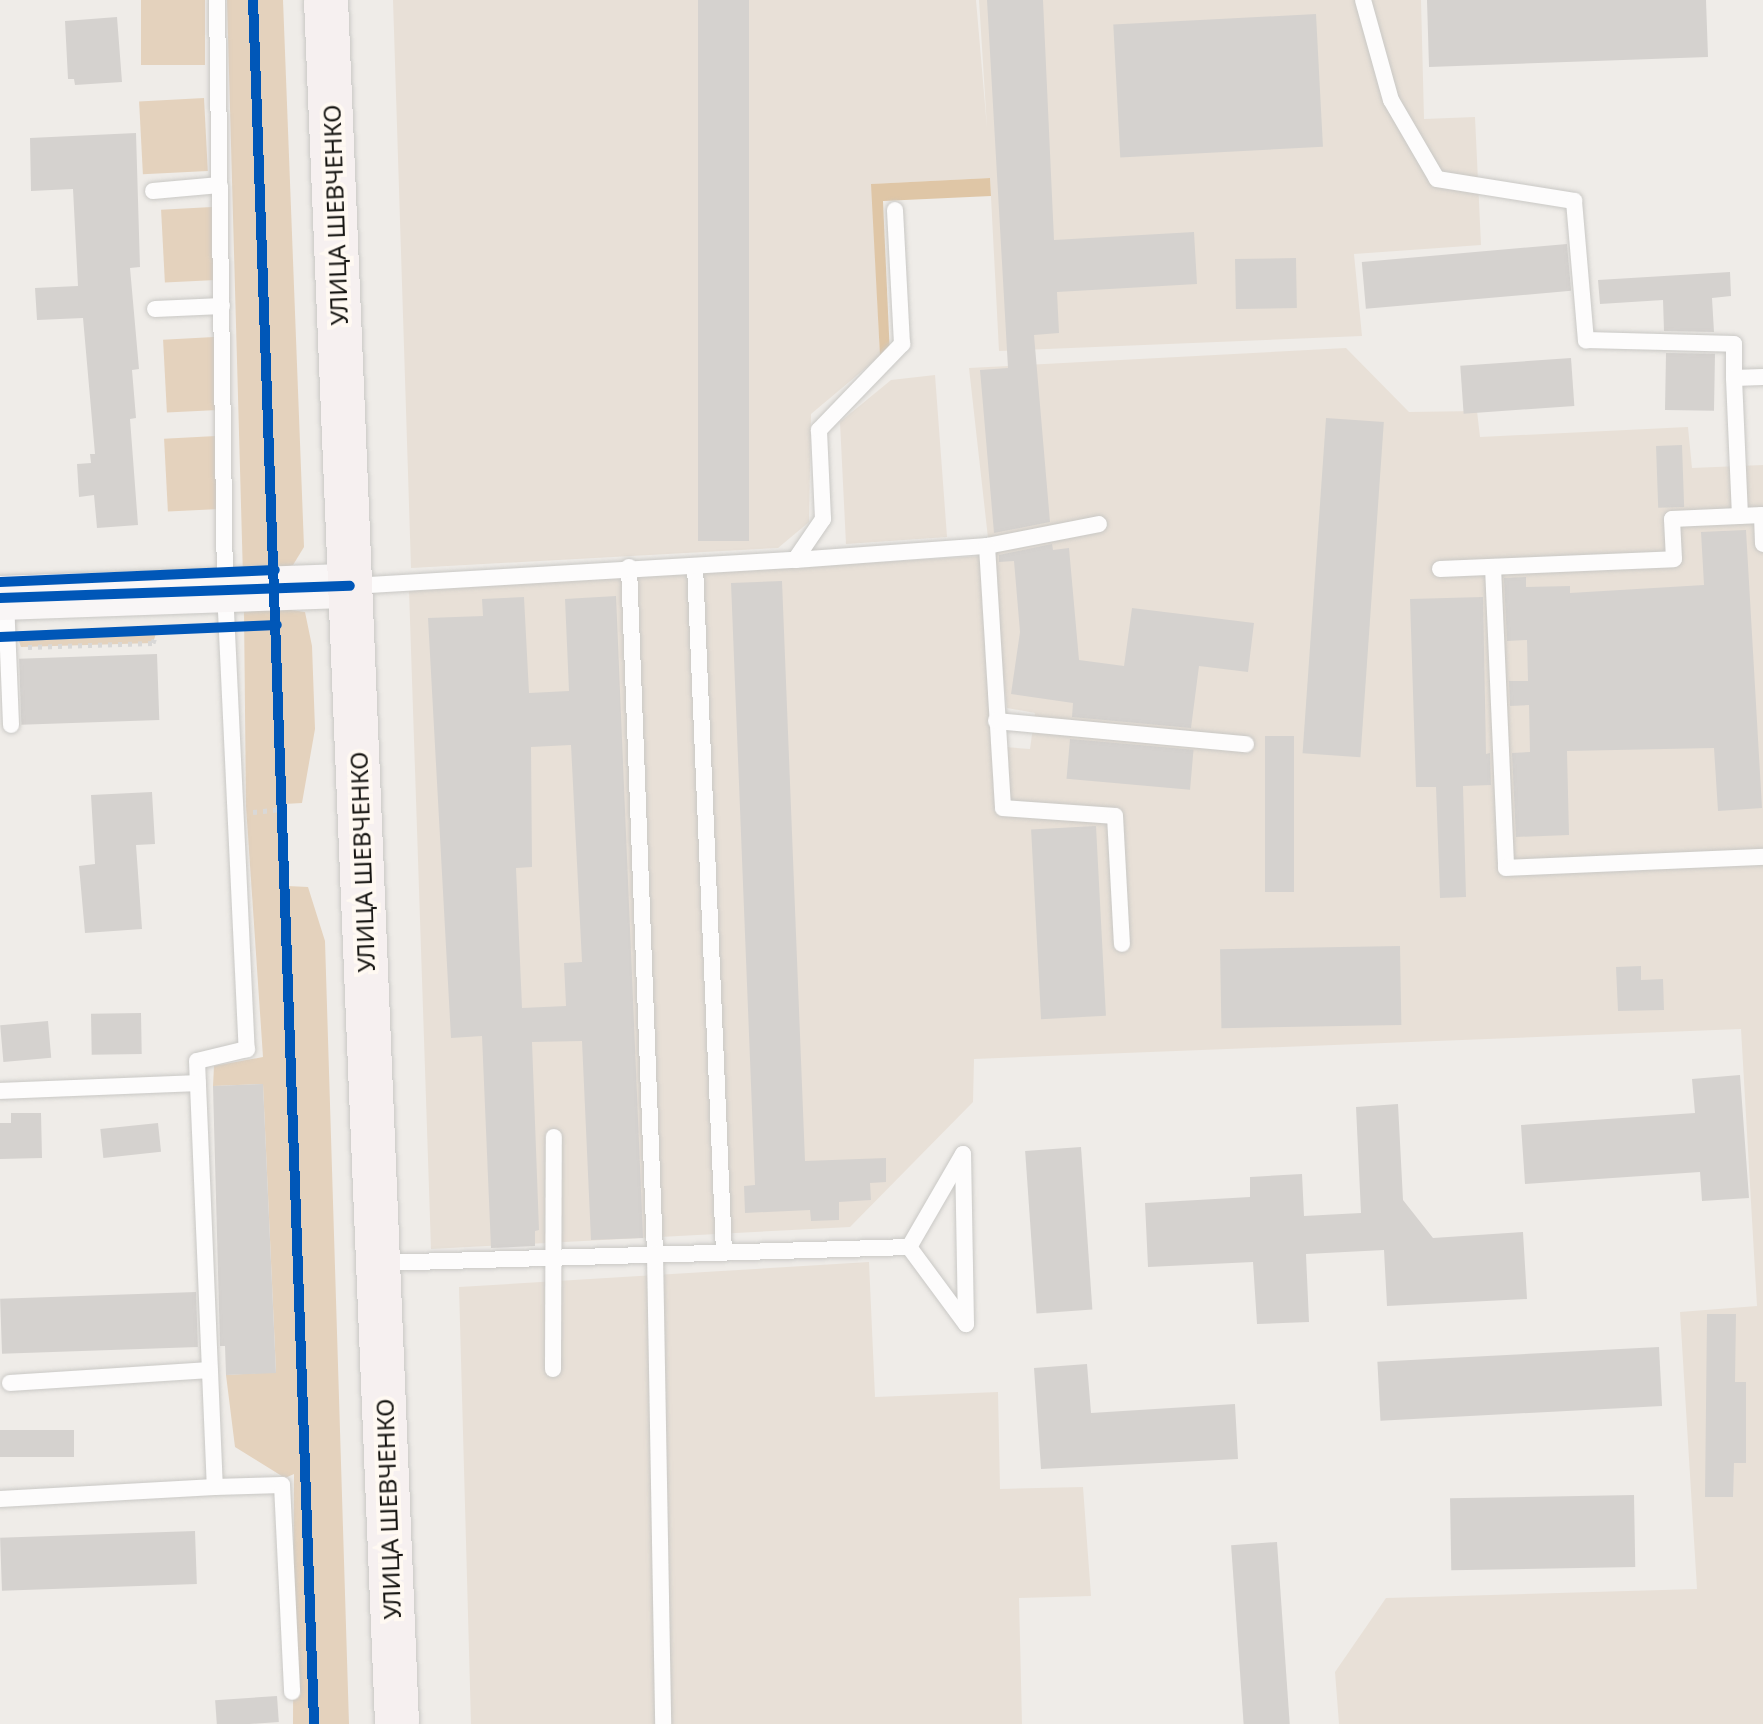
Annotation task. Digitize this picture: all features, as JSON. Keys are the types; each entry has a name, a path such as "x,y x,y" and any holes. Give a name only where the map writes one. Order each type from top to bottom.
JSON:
{"main road":[{"name":"УЛИЦА ШЕВЧЕНКО","path":"326,0 397,1724"}],"street":[{"path":"8,617 225,590 350,586"}],"lane":[{"path":"215,1487 197,1061 247,1049 225,590 217,0"},
{"path":"1363,0 1391,100 1437,179 1574,201 1586,340 1734,344 1740,516"},
{"path":"153,191 220,185"},
{"path":"795,560 823,519 819,430 902,344 895,210"},
{"path":"155,309 222,306"},
{"path":"1734,378 1763,377"},
{"path":"1440,569 1674,559 1672,519 1762,515 1763,544"},
{"path":"350,586 987,546 1099,524"},
{"path":"987,546 1003,808 1115,816 1122,944"},
{"path":"695,566 724,1252"},
{"path":"629,567 655,1254 663,1724"},
{"path":"1493,567 1506,868 1763,857"},
{"path":"8,617 11,725"},
{"path":"996,721 1246,744"},
{"path":"0,1091 198,1083"},
{"path":"553,1369 554,1137"},
{"path":"963,1154 966,1324 909,1247 940,1193 963,1154"},
{"path":"378,1263 909,1247"},
{"path":"10,1383 210,1370"},
{"path":"0,1499 282,1485 292,1692"}],"path":[{"path":"8,617 171,630"},
{"path":"283,788 285,825"},
{"path":"236,813 284,809"}],"shaded area":[{"path":"141,0 205,0 205,65 141,65"},
{"path":"227,0 283,0 304,547 293,565 243,577"},
{"path":"393,0 976,0 987,128 979,0 1421,0 1424,119 1475,117 1481,245 1354,254 1362,336 999,351 990,178 872,184 880,356 811,414 809,522 778,548 411,568"},
{"path":"204,98 208,171 143,174 139,101"},
{"path":"990,178 991,196 883,201 890,356 880,356 871,184"},
{"path":"212,207 216,280 165,283 161,210"},
{"path":"214,337 218,410 167,413 163,340"},
{"path":"1346,348 1409,412 1477,411 1480,437 1688,427 1692,468 1763,465 1763,1724 1339,1724 1335,1672 1386,1598 1697,1589 1680,1312 1757,1306 1741,1029 974,1059 973,1102 850,1227 431,1249 409,590 983,556 992,746 1030,749 1035,713 1007,708 969,368"},
{"path":"935,375 947,537 846,544 840,422 891,380"},
{"path":"216,436 220,509 168,512 164,439"},
{"path":"277,608 305,612 312,646 315,729 302,803 284,804 284,809 287,886 308,887 325,941 349,1724 293,1724 294,1474 285,1478 235,1447 226,1375 276,1372 263,1084 213,1086 214,1066 263,1057 246,806 244,612"},
{"path":"157,630 153,643 21,647 17,636"},
{"path":"869,1262 875,1397 998,1392 1000,1489 1083,1487 1091,1596 1019,1598 1022,1724 471,1724 459,1287"}],"building":[{"path":"698,0 749,0 749,541 698,541"},
{"path":"987,0 1043,0 1054,240 1194,232 1197,284 1057,292 1059,333 1034,335 1050,522 994,533 980,370 1008,368"},
{"path":"1427,0 1706,0 1708,57 1429,67"},
{"path":"1316,14 1323,147 1120,157 1113,25"},
{"path":"117,17 122,82 75,85 74,79 68,79 65,21"},
{"path":"136,133 140,267 130,268 139,369 132,370 136,418 130,419 138,525 97,528 94,495 79,497 77,464 91,463 90,454 95,454 83,318 37,320 35,288 78,286 73,189 31,191 30,138"},
{"path":"1567,244 1571,291 1366,309 1362,262"},
{"path":"1296,258 1297,308 1236,309 1235,259"},
{"path":"1730,272 1731,296 1712,298 1714,332 1664,331 1663,300 1600,304 1598,280"},
{"path":"1666,353 1715,354 1714,411 1665,410"},
{"path":"1571,358 1574,406 1464,414 1460,366"},
{"path":"1326,418 1384,422 1360,757 1303,753"},
{"path":"1682,445 1684,507 1658,508 1656,446"},
{"path":"1746,530 1762,808 1718,811 1714,748 1567,751 1569,835 1516,837 1512,753 1530,752 1529,705 1510,706 1509,681 1528,681 1527,640 1507,641 1504,578 1526,577 1526,587 1570,586 1570,593 1704,585 1701,532"},
{"path":"1052,544 1053,550 1069,548 1079,660 1124,666 1132,608 1254,623 1248,672 1199,666 1191,728 1072,717 1073,703 1011,694 1020,632 1014,561 999,562 999,555"},
{"path":"782,581 805,1161 886,1158 886,1182 870,1183 871,1200 839,1202 839,1220 811,1221 810,1210 745,1213 744,1186 755,1185 731,583"},
{"path":"616,596 643,1238 591,1240 582,1041 532,1042 539,1230 535,1231 535,1246 491,1248 482,1036 451,1038 428,618 483,616 482,599 524,597 529,693 569,691 565,599","holes":["571,745 582,962 564,963 566,1006 522,1008 516,868 532,867 531,747"]},
{"path":"1483,597 1486,754 1490,753 1491,785 1463,786 1466,897 1440,898 1436,787 1416,787 1410,599"},
{"path":"157,654 159,720 21,725 19,659"},
{"path":"1265,736 1294,736 1294,892 1265,892"},
{"path":"1070,739 1194,750 1190,790 1067,779"},
{"path":"152,792 155,844 136,845 142,929 85,933 79,866 95,864 91,795"},
{"path":"1096,826 1106,1016 1041,1019 1031,829"},
{"path":"1400,946 1401,1025 1221,1028 1220,949"},
{"path":"1641,966 1641,980 1663,979 1664,1010 1618,1011 1616,967"},
{"path":"141,1013 142,1054 92,1055 91,1014"},
{"path":"48,1021 51,1058 3,1062 0,1025"},
{"path":"1740,1075 1749,1198 1702,1201 1700,1172 1525,1184 1521,1125 1695,1113 1692,1079"},
{"path":"263,1084 276,1373 226,1375 225,1346 220,1346 213,1086"},
{"path":"1398,1104 1403,1200 1433,1238 1523,1232 1527,1299 1387,1306 1384,1250 1306,1254 1309,1322 1257,1324 1253,1262 1148,1267 1145,1203 1250,1197 1250,1177 1302,1174 1304,1216 1361,1213 1356,1107"},
{"path":"11,1113 41,1113 42,1158 0,1159 0,1123 11,1123"},
{"path":"158,1123 161,1152 103,1158 100,1129"},
{"path":"1081,1147 1092,1310 1037,1314 1025,1151"},
{"path":"196,1292 198,1347 2,1354 0,1299"},
{"path":"1707,1314 1736,1314 1735,1382 1746,1382 1746,1463 1734,1463 1733,1497 1705,1497"},
{"path":"1659,1347 1662,1406 1380,1421 1377,1362"},
{"path":"1087,1364 1091,1413 1235,1404 1238,1459 1041,1469 1034,1368"},
{"path":"0,1430 74,1430 74,1457 0,1457"},
{"path":"1634,1495 1635,1567 1451,1570 1450,1498"},
{"path":"195,1531 197,1584 2,1591 0,1538"},
{"path":"1277,1542 1290,1724 1244,1724 1231,1545"},
{"path":"277,1696 279,1722 217,1724 215,1700"}],"cycle path":[{"path":"253,0 314,1724"},
{"path":"0,582 275,570"},
{"path":"0,598 350,586"},
{"path":"0,637 277,625"}]}
